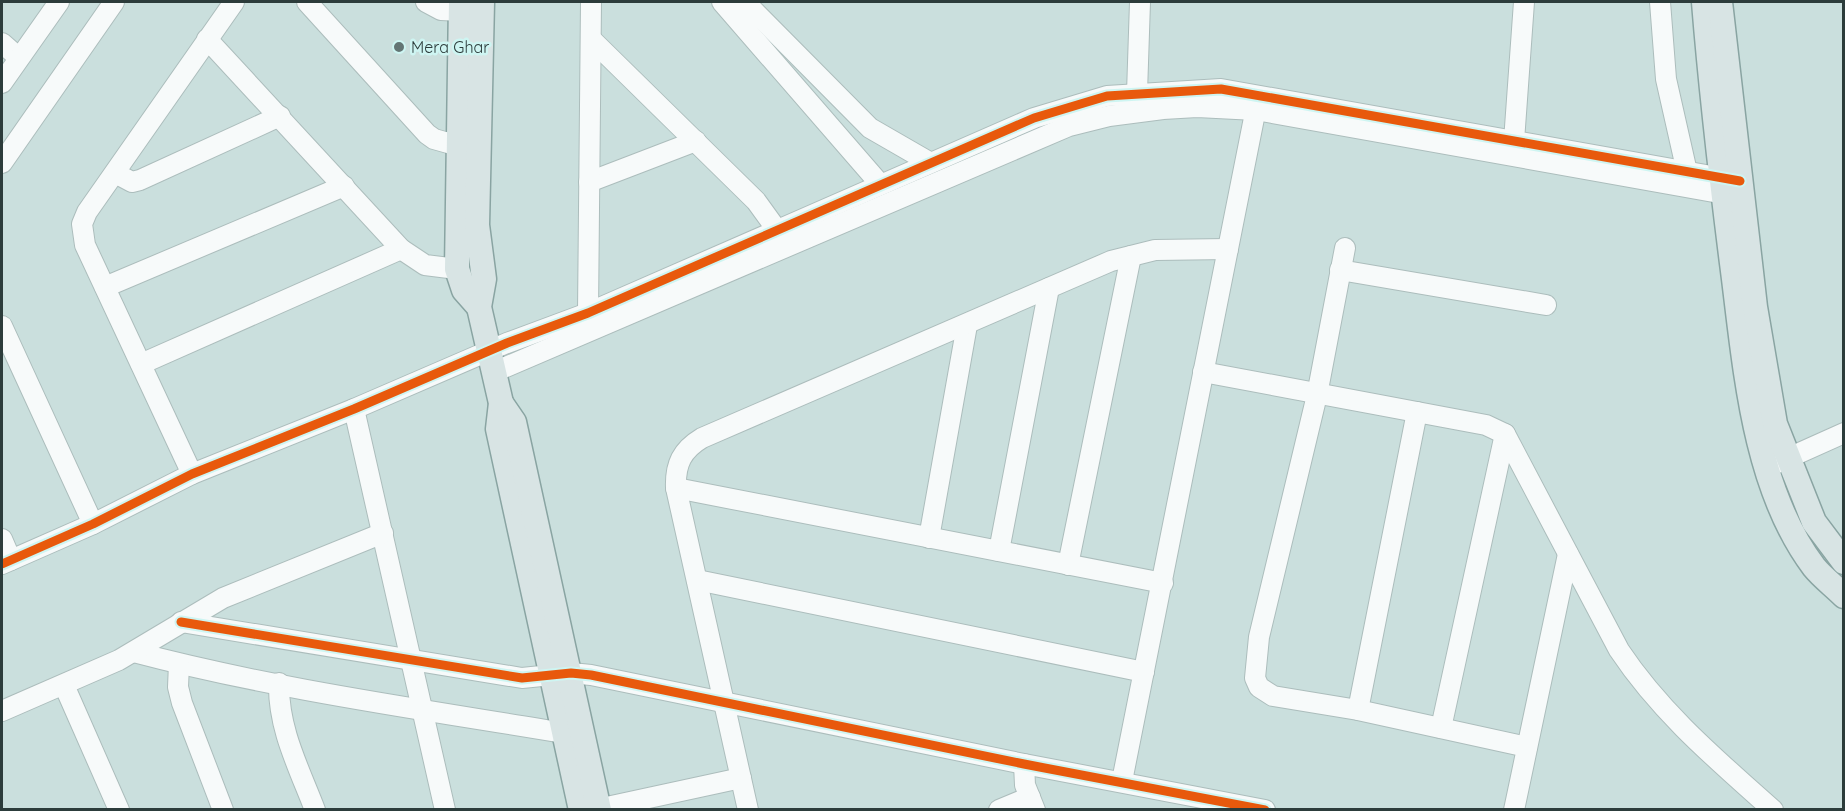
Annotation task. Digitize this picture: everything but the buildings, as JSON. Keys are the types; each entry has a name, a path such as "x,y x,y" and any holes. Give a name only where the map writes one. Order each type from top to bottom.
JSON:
{"main road":[{"path":"1704,2 1732,188"},
{"path":"1720,2 1747,387 1777,462 1814,522 1844,562"},
{"path":"468,5 459,147 457,269 464,290 479,307"},
{"path":"468,5 477,225 484,279 479,307 501,403 514,422 562,675 593,809"},
{"path":"1777,462 1785,516 1814,567 1844,596"}],"street":[{"path":"2,83 59,2"},
{"path":"2,163 114,2"},
{"path":"192,474 85,245 82,224 87,212 234,2"},
{"path":"307,2 427,134 434,139 459,147"},
{"path":"426,2 435,8 468,5"},
{"path":"588,313 591,2"},
{"path":"722,2 880,184"},
{"path":"745,2 870,128 929,162"},
{"path":"1137,93 1140,2"},
{"path":"1514,141 1524,2"},
{"path":"1660,2 1666,79 1687,172"},
{"path":"207,39 402,249 425,265 457,269"},
{"path":"591,39 756,201 777,230"},
{"path":"2,43 19,58"},
{"path":"491,362 588,313 901,174 1064,107 1107,96 1221,89 1257,102 1732,188"},
{"path":"1122,781 1257,102"},
{"path":"2,539 6,562 93,524 192,474 354,409 491,362 911,195 1033,140 1109,116 1257,102 1514,141 1687,172 1732,188"},
{"path":"115,173 132,182 140,180 280,116"},
{"path":"590,182 696,141"},
{"path":"901,174 911,195"},
{"path":"105,287 345,186"},
{"path":"1345,248 1317,395 1259,637 1255,678 1259,687 1273,696 1358,710 1527,747"},
{"path":"141,364 402,249"},
{"path":"748,810 676,488 679,461 687,447 702,438 1111,261 1155,250 1228,249"},
{"path":"1068,565 1131,256"},
{"path":"1340,270 1546,305"},
{"path":"999,551 1049,288"},
{"path":"929,538 967,325"},
{"path":"4,336 93,524"},
{"path":"1203,372 1486,425 1505,434 1619,650 1650,693 1695,740 1773,810"},
{"path":"354,409 444,810"},
{"path":"1358,710 1417,412"},
{"path":"1777,462 1844,433"},
{"path":"1441,728 1505,434"},
{"path":"676,488 1163,584"},
{"path":"2,711 134,652 223,598 383,533"},
{"path":"1514,810 1568,554"},
{"path":"697,580 1144,672"},
{"path":"181,622 522,678 562,675 606,678 1024,764 1265,810"},
{"path":"134,652 178,664 423,710 574,733"},
{"path":"178,664 178,687 182,703 223,810"},
{"path":"279,683 279,705 284,732 315,810"},
{"path":"64,685 119,810"},
{"path":"999,810 1032,803 1023,776 1024,764"},
{"path":"593,809 741,778"}],"cycle path":[{"path":"2,564 93,524 192,474 354,409 507,343 588,313 1034,118 1107,96 1221,89 1740,181"},
{"path":"181,622 522,678 571,673 591,675 1024,764 1265,810"}],"place":[{"name":"Mera Ghar","path":"399,47"}]}
